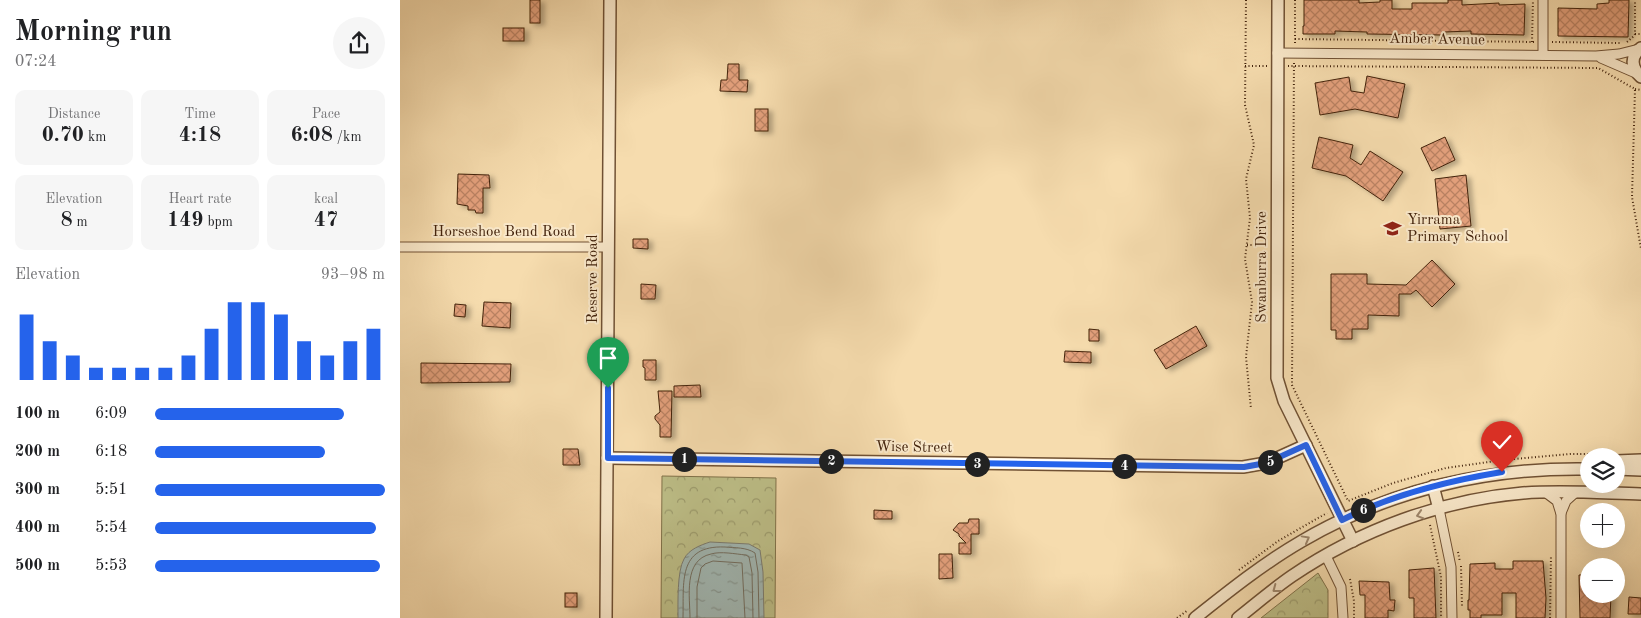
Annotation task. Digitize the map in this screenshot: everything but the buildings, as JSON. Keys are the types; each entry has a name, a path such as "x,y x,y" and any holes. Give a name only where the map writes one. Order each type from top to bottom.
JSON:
{"street":[{"name":"Reserve Road","path":"606,618 610,0"},
{"name":"Swanburra Drive","path":"1278,0 1276,370 1284,401 1353,541"},
{"path":"1543,0 1543,55"},
{"name":"Amber Avenue","path":"1277,52 1596,56 1619,54 1640,48"},
{"path":"1639,80 1633,63 1634,56 1640,48"},
{"name":"Amber Avenue","path":"1596,56 1639,80"},
{"name":"Horseshoe Bend Road","path":"400,246 608,247"},
{"name":"Wise Street","path":"608,458 1244,467 1266,463 1306,445"},
{"path":"1625,459 1641,460"},
{"path":"1195,618 1250,575 1284,552 1342,520 1379,504 1433,486 1482,476 1580,463"},
{"path":"1544,468 1580,469"},
{"path":"1625,469 1641,470"},
{"path":"1433,486 1451,567 1452,618"},
{"path":"1545,492 1557,501 1561,514 1561,618"},
{"path":"1238,618 1292,576 1353,541 1392,524 1439,509 1492,497 1545,492 1641,494"},
{"path":"1561,514 1566,501 1576,492"},
{"path":"1326,556 1341,587 1343,618"}],"path":[{"path":"1246,0 1245,105 1254,146 1246,179 1250,218 1246,259 1252,302 1246,357 1251,409"},
{"path":"1295,0 1292,385 1348,500 1386,485 1446,468 1503,460 1570,454 1580,455"},
{"path":"1532,0 1532,42"},
{"path":"1623,44 1635,34 1635,0"},
{"path":"1635,34 1641,34"},
{"path":"1295,39 1553,42"},
{"path":"1294,66 1598,68 1639,80"},
{"path":"1639,80 1641,90"},
{"path":"1639,80 1632,197 1641,249"},
{"path":"1430,525 1441,577 1441,618"},
{"path":"1550,618 1551,555"},
{"path":"1350,579 1354,601 1354,618"}],"green space":[{"path":"662,476 776,478 775,618 661,618"},
{"path":"1318,573 1328,590 1328,618 1261,618"}],"water":[{"path":"710,542 749,544 760,550 763,572 764,618 678,618 678,587 684,559 692,550"}],"place":[{"name":"Yirrama Primary School","path":"1393,229"}],"route":[{"path":"608,388 608,458 1250,467 1275,460 1306,445 1342,520 1370,507 1406,494 1433,486 1502,472"}]}
